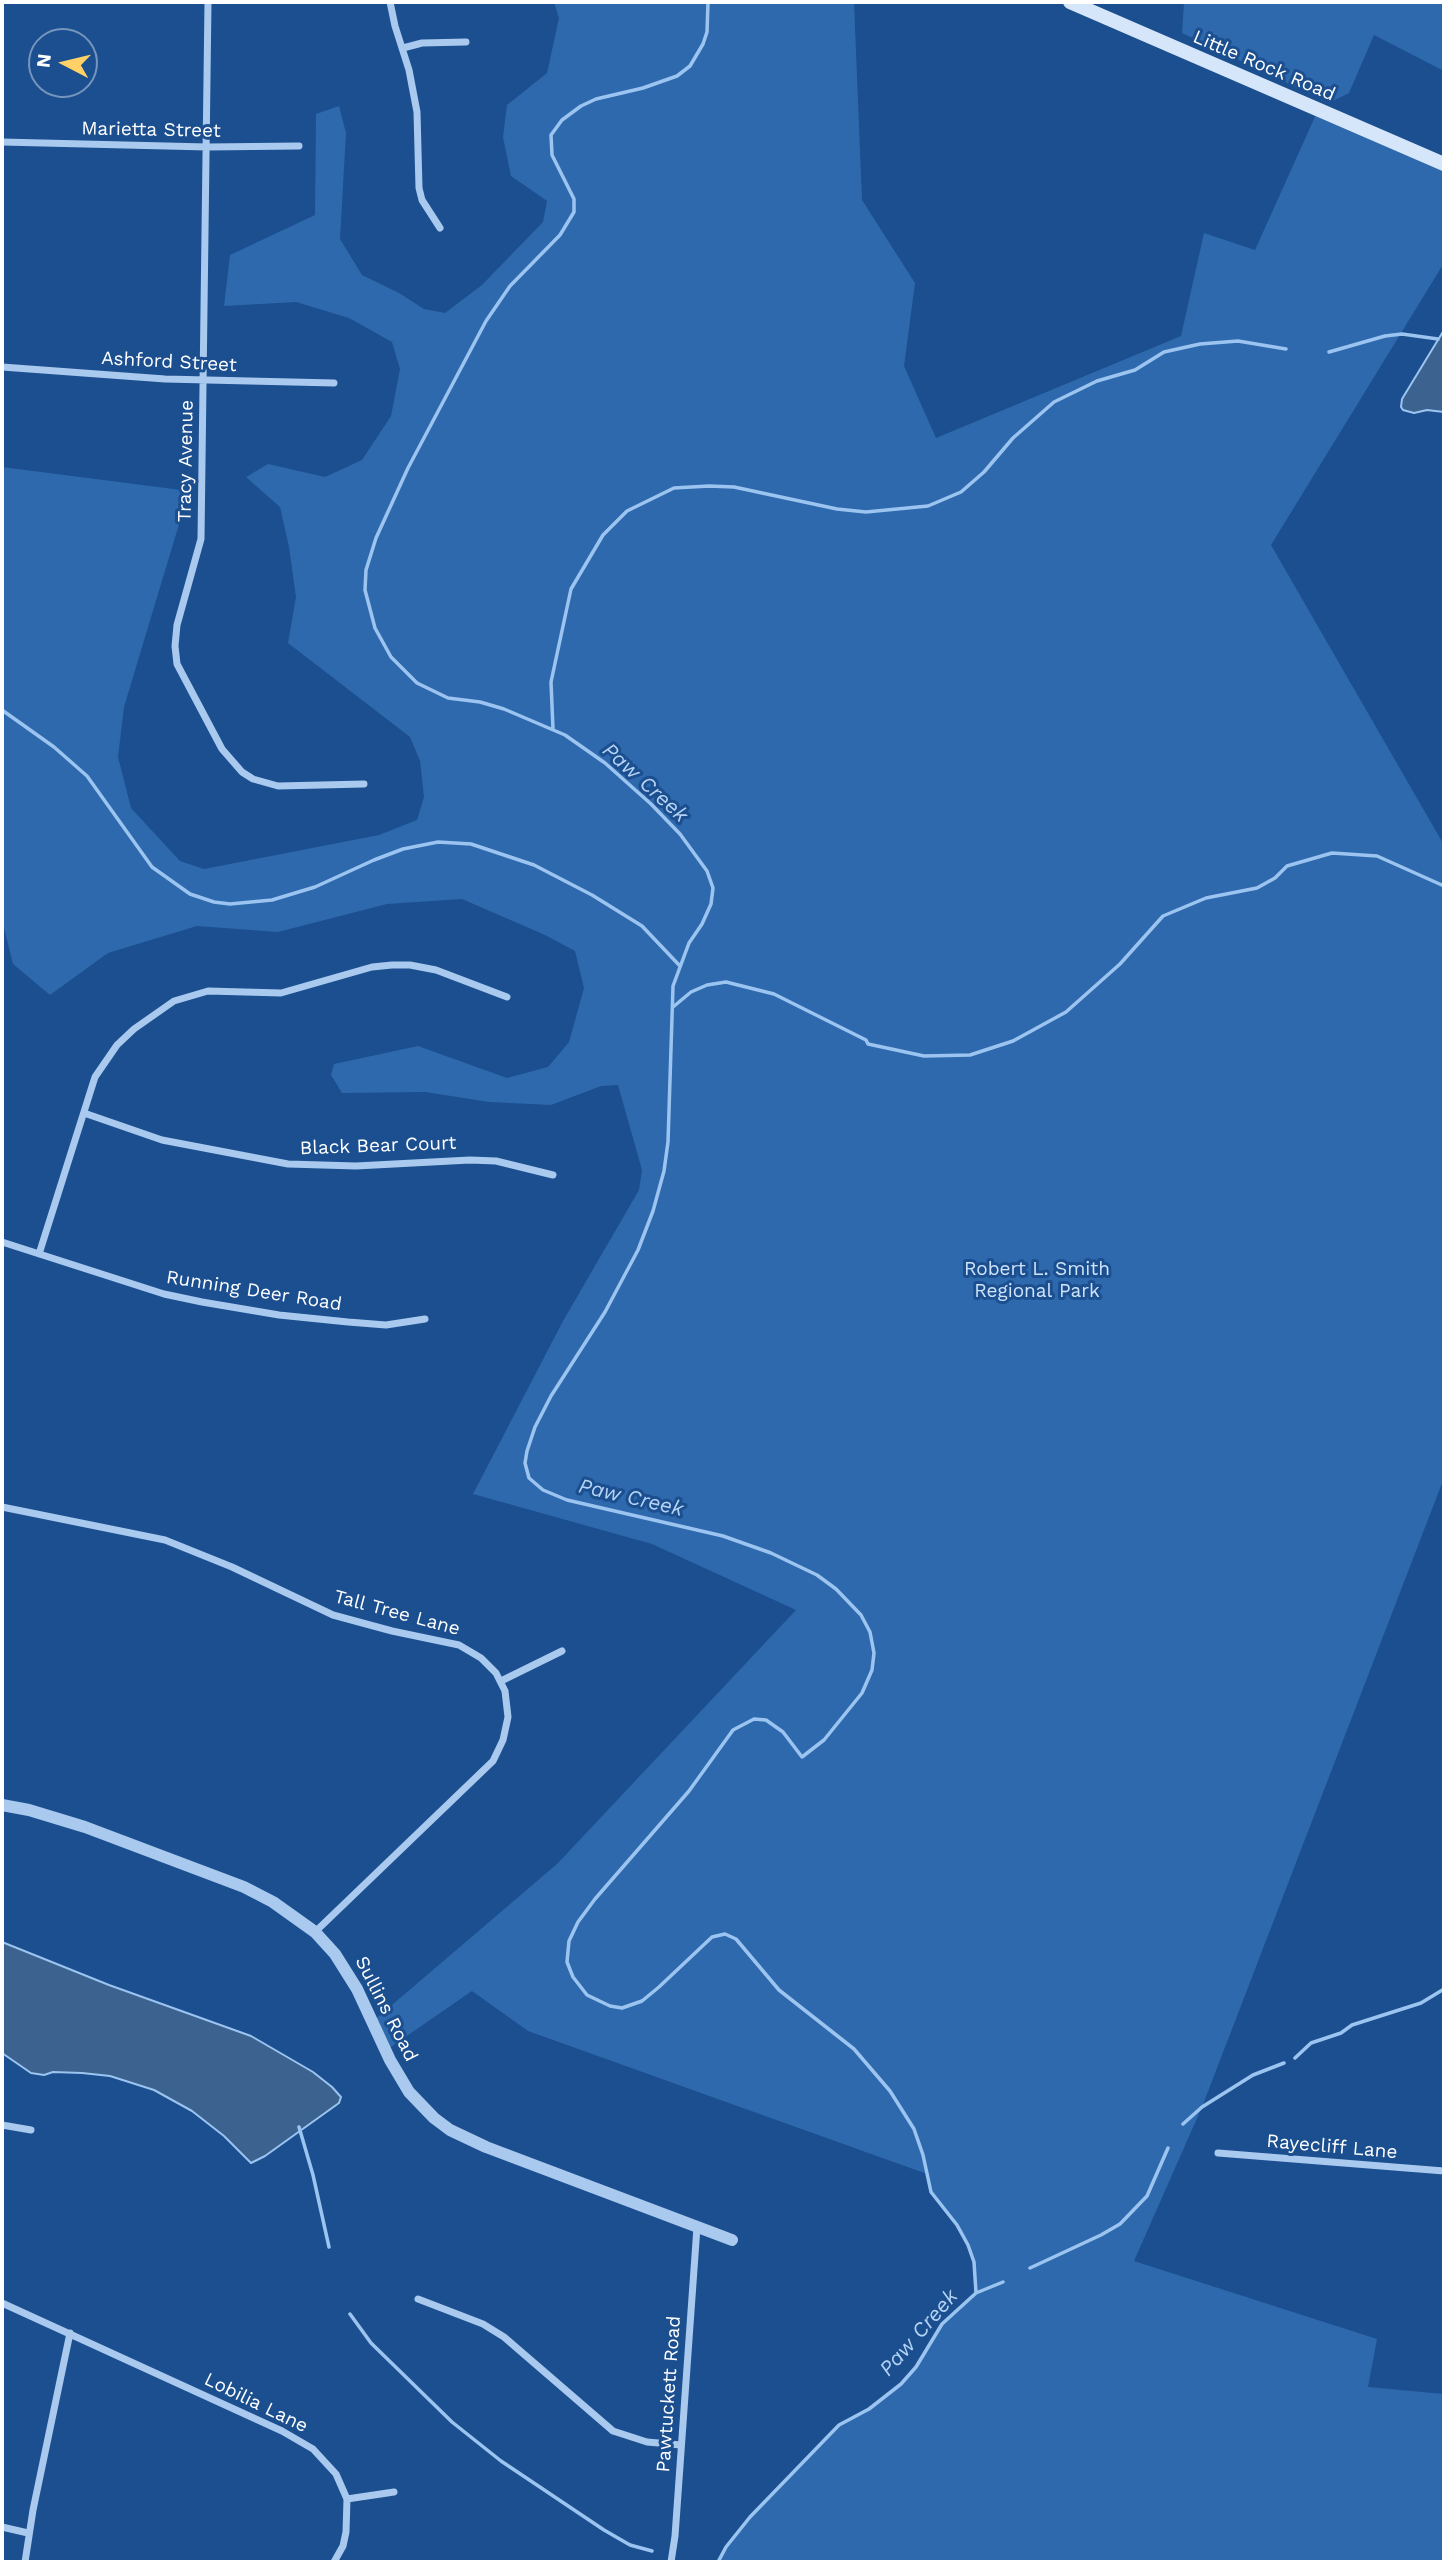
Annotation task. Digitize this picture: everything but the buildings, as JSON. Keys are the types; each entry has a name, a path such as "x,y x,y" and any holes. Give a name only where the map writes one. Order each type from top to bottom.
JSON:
{"main road":[{"name":"Little Rock Road","path":"1070,2 1444,164"}],"street":[{"name":"Tracy Avenue","path":"208,2 201,539 175,635 175,656 179,671 222,749 242,772 253,779 278,786 364,784"},
{"path":"390,2 417,112 419,188 422,200 440,228"},
{"path":"403,48 422,43 466,41"},
{"name":"Marietta Street","path":"2,142 207,147 299,146"},
{"name":"Ashford Street","path":"2,367 204,381 334,383"},
{"path":"39,1254 95,1077 117,1045 134,1029 184,996 223,990 281,993 372,967 410,965 436,970 507,996"},
{"name":"Black Bear Court","path":"84,1112 171,1142 288,1164 356,1166 495,1161 553,1175"},
{"name":"Running Deer Road","path":"2,1242 164,1294 225,1306 279,1315 386,1325 425,1319"},
{"name":"Tall Tree Lane","path":"2,1507 165,1540 232,1567 333,1615 392,1632 459,1645 481,1658 501,1681"},
{"path":"315,1932 493,1761 507,1726 506,1700 501,1681 562,1651"},
{"name":"Sullins Road","path":"2,1805 85,1827 244,1887 273,1902 315,1932 335,1954 349,1975 397,2074 409,2092 450,2130 486,2147 732,2240"},
{"path":"2,2125 31,2130"},
{"name":"Rayecliff Lane","path":"1218,2153 1444,2171"},
{"name":"Pawtuckett Road","path":"671,2562 697,2227"},
{"path":"418,2299 483,2325 505,2337 614,2431 647,2442 681,2445"},
{"name":"Lobilia Lane","path":"2,2303 303,2442 328,2463 347,2499 346,2532 343,2546 334,2562"},
{"path":"24,2562 70,2333"},
{"path":"347,2499 394,2492"},
{"path":"2,2527 28,2533"}],"green space":[{"name":"Robert L. Smith Regional Park","path":"554,2 854,2 862,200 915,283 904,366 936,438 1181,336 1204,233 1255,250 1318,110 1444,164 1444,263 1271,545 1444,845 1444,1478 1202,2107 1134,2261 1377,2339 1368,2387 1444,2394 1444,2562 718,2562 726,2547 750,2517 839,2425 869,2409 901,2384 916,2367 942,2324 976,2293 974,2262 968,2245 957,2225 931,2192 927,2174 528,2031 472,1991 385,2051 372,2022 557,1864 796,1610 652,1544 473,1494 563,1321 639,1190 642,1170 618,1085 601,1086 551,1105 489,1102 425,1092 342,1093 331,1075 334,1064 418,1046 507,1078 548,1067 569,1042 584,988 575,951 462,899 387,904 278,932 197,926 108,953 50,995 13,964 2,920 2,467 189,491 124,707 118,757 131,808 180,861 204,869 379,835 417,820 424,797 420,761 410,737 288,643 296,597 280,507 246,477 268,464 325,477 362,460 391,416 400,369 392,342 349,318 296,302 224,306 230,255 315,215 316,114 339,106 346,133 340,239 362,275 424,309 445,313 482,285 543,222 547,201 511,176 503,137 507,105 547,73 559,18"},
{"path":"1184,2 1444,2 1444,71 1374,35 1349,93 1329,103 1182,33"}],"shaded area":[{"path":"1444,330 1444,412 1427,410 1414,413 1403,410 1402,399"},
{"path":"2,1942 109,1985 251,2036 313,2072 341,2097 339,2103 265,2156 251,2163 224,2136 192,2111 154,2090 110,2076 31,2073 2,2053"}],"waterway":[{"name":"Paw Creek","path":"708,2 707,32 690,66 677,76 643,88 596,99 581,106 562,120 551,135 552,155 574,199 574,212 560,235 510,286 486,321 408,468 376,538 366,570 365,590 375,628 391,657 417,683 448,698 480,702 504,709 565,735 605,763 651,804 680,834 707,871 713,888 711,904 689,943 673,986 668,1142 664,1171 653,1211 638,1250 605,1312 551,1396 535,1427 525,1463 529,1478 543,1490 567,1500 723,1536 771,1553 817,1575 836,1589 861,1615 870,1632 874,1653 872,1670 862,1693 824,1740 802,1757 783,1732 766,1720 754,1719 733,1730 689,1791 578,1922 569,1941 567,1962 573,1977 587,1995 610,2006 622,2008 642,2001 712,1937 725,1934 736,1939 779,1990 854,2049 890,2091 914,2129 931,2192 957,2225 968,2245 974,2262 976,2293"},
{"path":"1329,352 1385,336 1402,334 1438,339"},
{"path":"553,729 551,682 571,589 603,535 627,511 674,488 709,486 734,487 837,509 866,512 928,506 961,492 984,472 1013,438 1054,402 1097,381 1135,370 1164,352 1200,344 1238,341 1286,349"},
{"path":"2,710 54,747 87,776 152,867 190,894 230,904 272,900 315,887 403,849 438,842 471,844 534,865 592,895 642,926 680,966"},
{"path":"673,1007 691,992 707,985 726,982 774,994 866,1040 868,1044 924,1056 970,1055 1013,1041 1066,1012 1120,964 1163,916 1206,898 1257,888 1275,878 1287,866 1332,853 1377,856 1444,886"},
{"path":"1295,2058 1311,2043 1341,2033 1352,2025 1421,2003 1444,1989"},
{"path":"1183,2124 1202,2107 1253,2075 1284,2063"},
{"path":"299,2127 329,2247"},
{"path":"1030,2268 1120,2224 1147,2196 1168,2148"},
{"name":"Paw Creek","path":"718,2562 726,2547 750,2517 839,2425 869,2409 901,2384 916,2367 942,2324 976,2293 1003,2282"},
{"path":"350,2314 371,2343 452,2422 501,2461 604,2530 630,2545 652,2551"}]}
